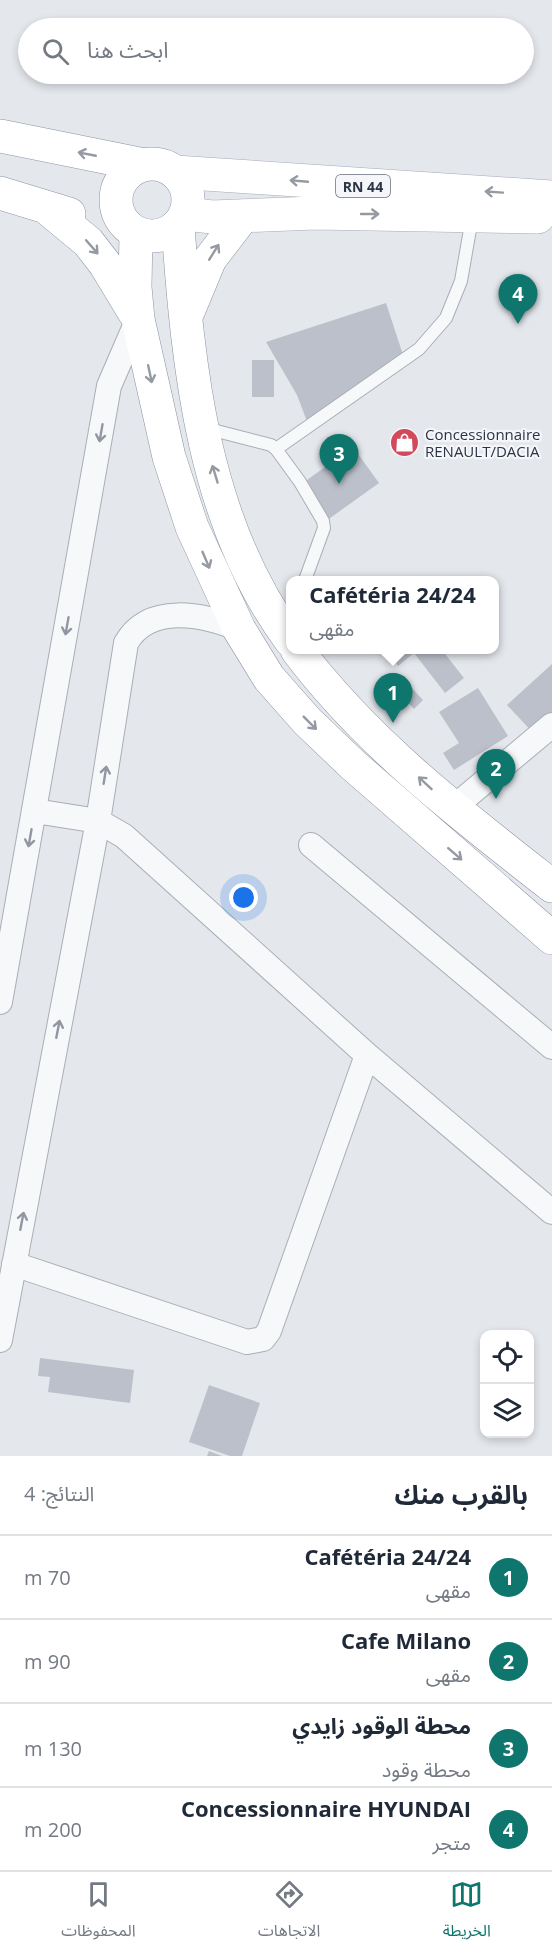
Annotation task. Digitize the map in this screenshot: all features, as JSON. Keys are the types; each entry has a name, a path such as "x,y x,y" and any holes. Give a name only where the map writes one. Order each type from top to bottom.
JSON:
{"main road":[{"name":"RN 44","path":"0,136 160,169 552,197"},
{"path":"286,630 251,575 232,530 200,427 185,326 182,220 187,192 160,169 133,170 117,188 115,201 130,228 138,319 172,467 192,527 239,629 269,678 308,721 353,765 552,938"},
{"path":"0,193 48,209 158,236 182,220 212,217 315,213 472,215 552,219"},
{"path":"48,209 88,242 105,264 138,319"},
{"path":"185,326 210,259 243,216"},
{"path":"303,654 336,700 453,808 552,886"}],"street":[{"path":"0,1002 109,386 138,319"},
{"path":"0,1340 98,821 126,643 133,631 144,622 176,616 208,619 239,629"},
{"path":"453,808 552,725"},
{"path":"34,811 98,821 136,846 367,1056 552,1212"},
{"path":"311,845 552,1047"},
{"path":"14,1264 247,1342 263,1339 269,1330 367,1056"}],"lane":[{"path":"276,449 419,349 446,318 461,281 472,215"},
{"path":"200,427 271,445 300,482 323,521 322,535 307,576"}],"building":[{"path":"386,303 405,361 308,424 297,395 266,342"},
{"path":"252,360 274,360 274,397 252,397"},
{"path":"353,447 379,483 326,521 300,485"},
{"path":"388,654 413,654 398,666"},
{"path":"415,654 445,654 464,678 445,693"},
{"path":"552,664 552,722 536,736 507,705"},
{"path":"399,674 423,700 414,709 390,683"},
{"path":"478,688 508,736 454,770 443,753 459,743 439,712"},
{"path":"40,1358 134,1370 130,1403 48,1392 50,1377 38,1376"},
{"path":"209,1385 260,1403 242,1456 230,1456 189,1442"},
{"path":"209,1451 222,1456 207,1456"}],"place":[{"name":"Concessionnaire HYUNDAI","path":"518,324"},
{"name":"Concessionnaire RENAULT/DACIA","path":"404,443"},
{"name":"محطة الوقود زايدي","path":"339,484"},
{"name":"Cafétéria 24/24","path":"393,723"},
{"name":"Cafe Milano","path":"496,799"}]}
